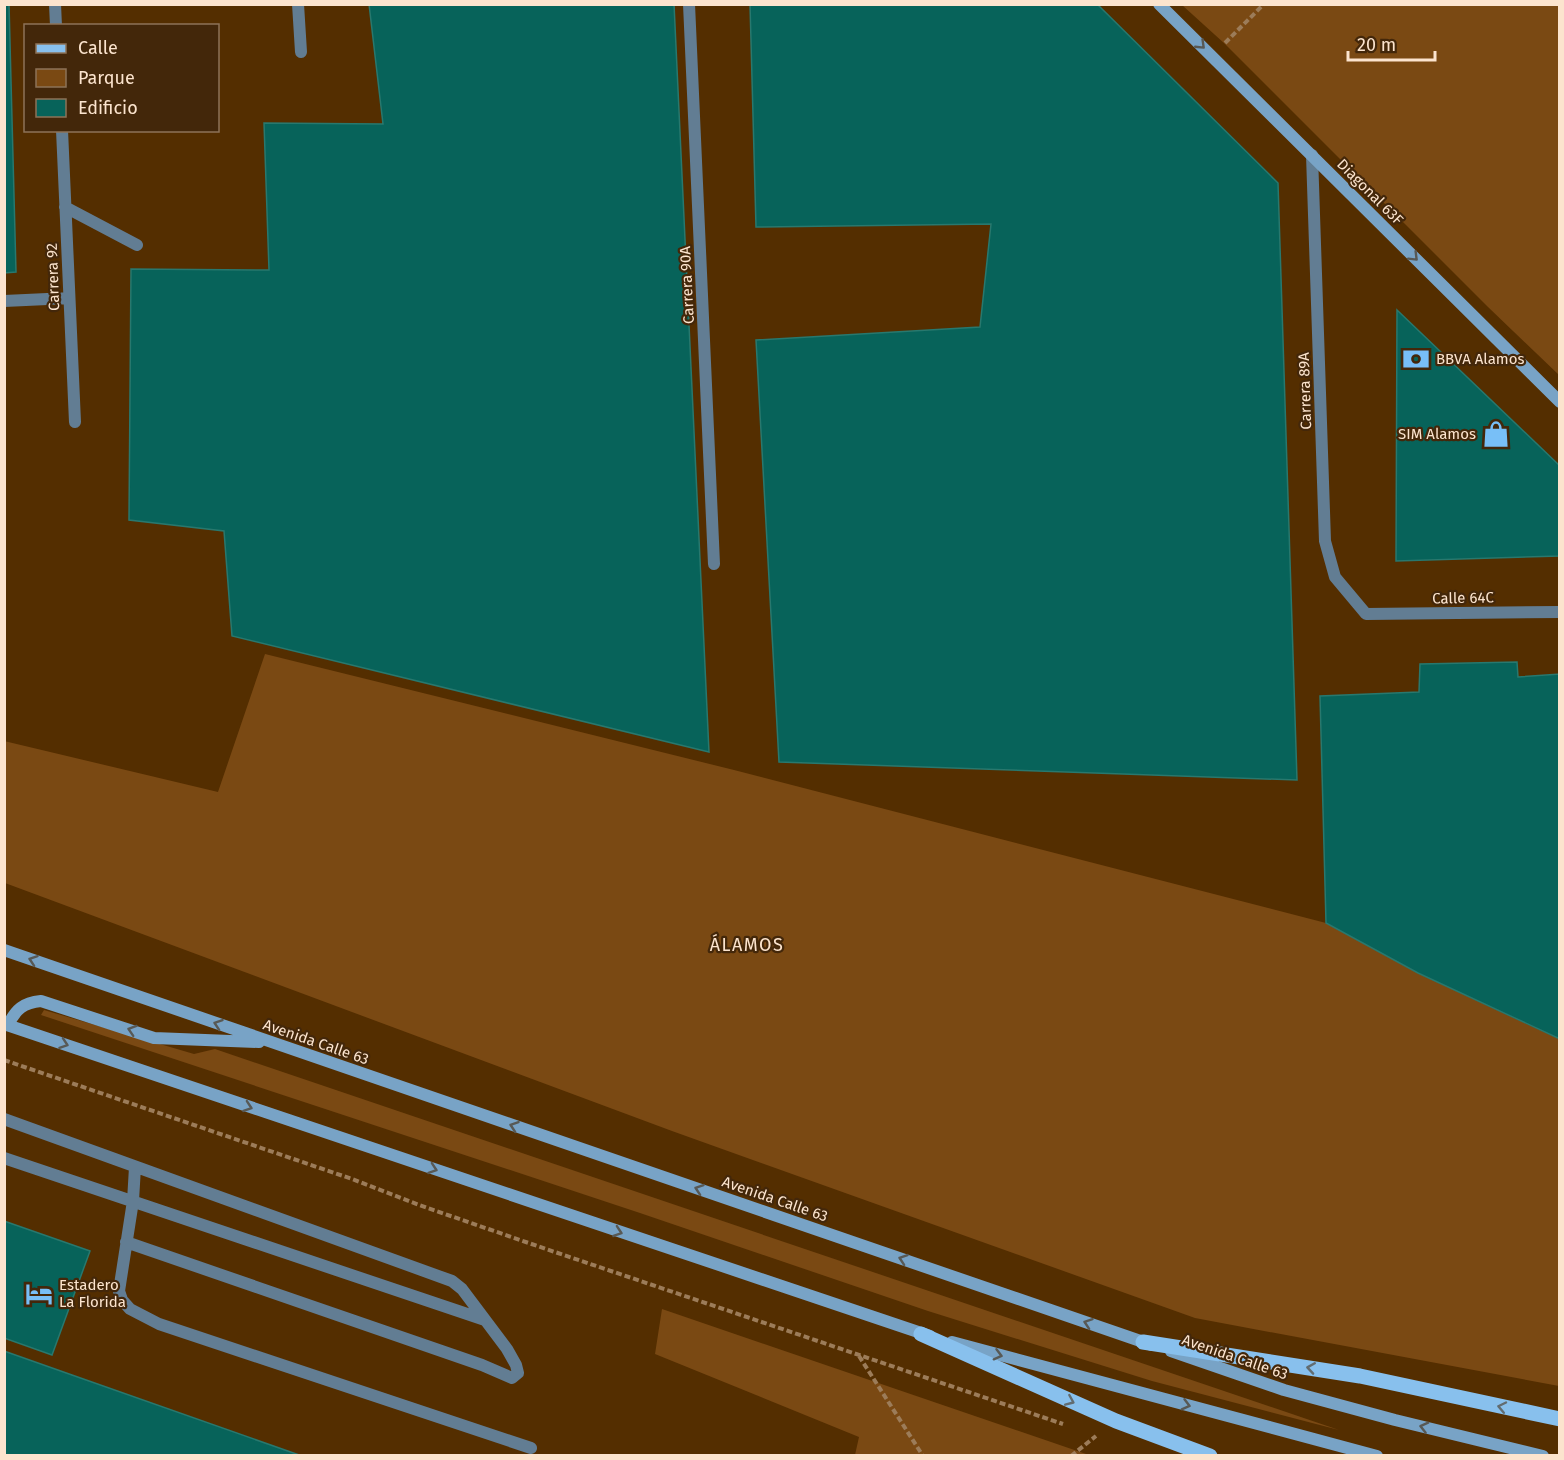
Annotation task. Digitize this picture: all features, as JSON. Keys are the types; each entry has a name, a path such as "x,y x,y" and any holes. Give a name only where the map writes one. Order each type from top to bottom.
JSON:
{"main road":[{"name":"Diagonal 63F","path":"1159,4 1560,402"},
{"name":"Avenida Calle 63","path":"4,950 1284,1390 1395,1420 1542,1455"},
{"path":"273,1043 154,1038 41,1001 21,1006 6,1025 921,1334 1377,1455"},
{"path":"921,1334 1116,1421 1210,1455"},
{"path":"1143,1342 1360,1376 1560,1419"}],"lane":[{"path":"55,4 56,24"},
{"path":"298,4 301,52"},
{"name":"Carrera 90A","path":"690,4 714,564"},
{"name":"Carrera 92","path":"62,132 75,422"},
{"name":"Carrera 89A","path":"1312,156 1325,541 1335,577 1366,614"},
{"path":"65,207 137,245"},
{"path":"4,301 69,298"},
{"name":"Calle 64C","path":"1366,614 1560,612"},
{"path":"4,1119 452,1281 462,1289 507,1349 518,1373 514,1378 126,1242"},
{"path":"4,1158 484,1320"},
{"path":"135,1167 133,1201 119,1291 126,1305 140,1315 159,1324 531,1448"}],"path":[{"path":"1212,56 1264,4"},
{"path":"4,1060 352,1179 546,1249 1073,1428"},
{"path":"859,1355 923,1455"},
{"path":"1085,1432 1106,1439"},
{"path":"1071,1455 1096,1436"}],"green space":[{"path":"1182,5 1559,5 1559,375 1225,44"},
{"path":"265,654 734,770 1326,923 1418,973 1559,1039 1559,1386 1195,1318 672,1131 5,883 4,741 218,792"},
{"path":"44,1010 194,1054 215,1049 1339,1430 1152,1381 928,1311 41,1015"},
{"path":"662,1309 1089,1455 855,1455 859,1437 655,1354"}],"building":[{"path":"4,4 9,4 16,272 4,273"},
{"path":"369,4 674,4 709,752 232,636 224,531 129,520 131,269 269,270 264,123 383,124"},
{"path":"750,4 1097,4 1278,183 1297,780 779,762 756,340 980,327 991,224 756,227"},
{"path":"1397,310 1560,466 1560,556 1396,561"},
{"path":"1517,662 1518,677 1560,674 1560,1039 1418,973 1326,923 1320,696 1419,692 1420,664"},
{"name":"Estadero La Florida","path":"4,1221 90,1251 52,1355 4,1338"},
{"path":"4,1351 72,1375 302,1456 4,1456"}],"place":[{"name":"BBVA Alamos","path":"1416,359"},
{"name":"SIM Alamos","path":"1496,434"},
{"name":"Estadero La Florida","path":"39,1294"}],"district":[{"name":"ÁLAMOS","path":"747,945"}]}
